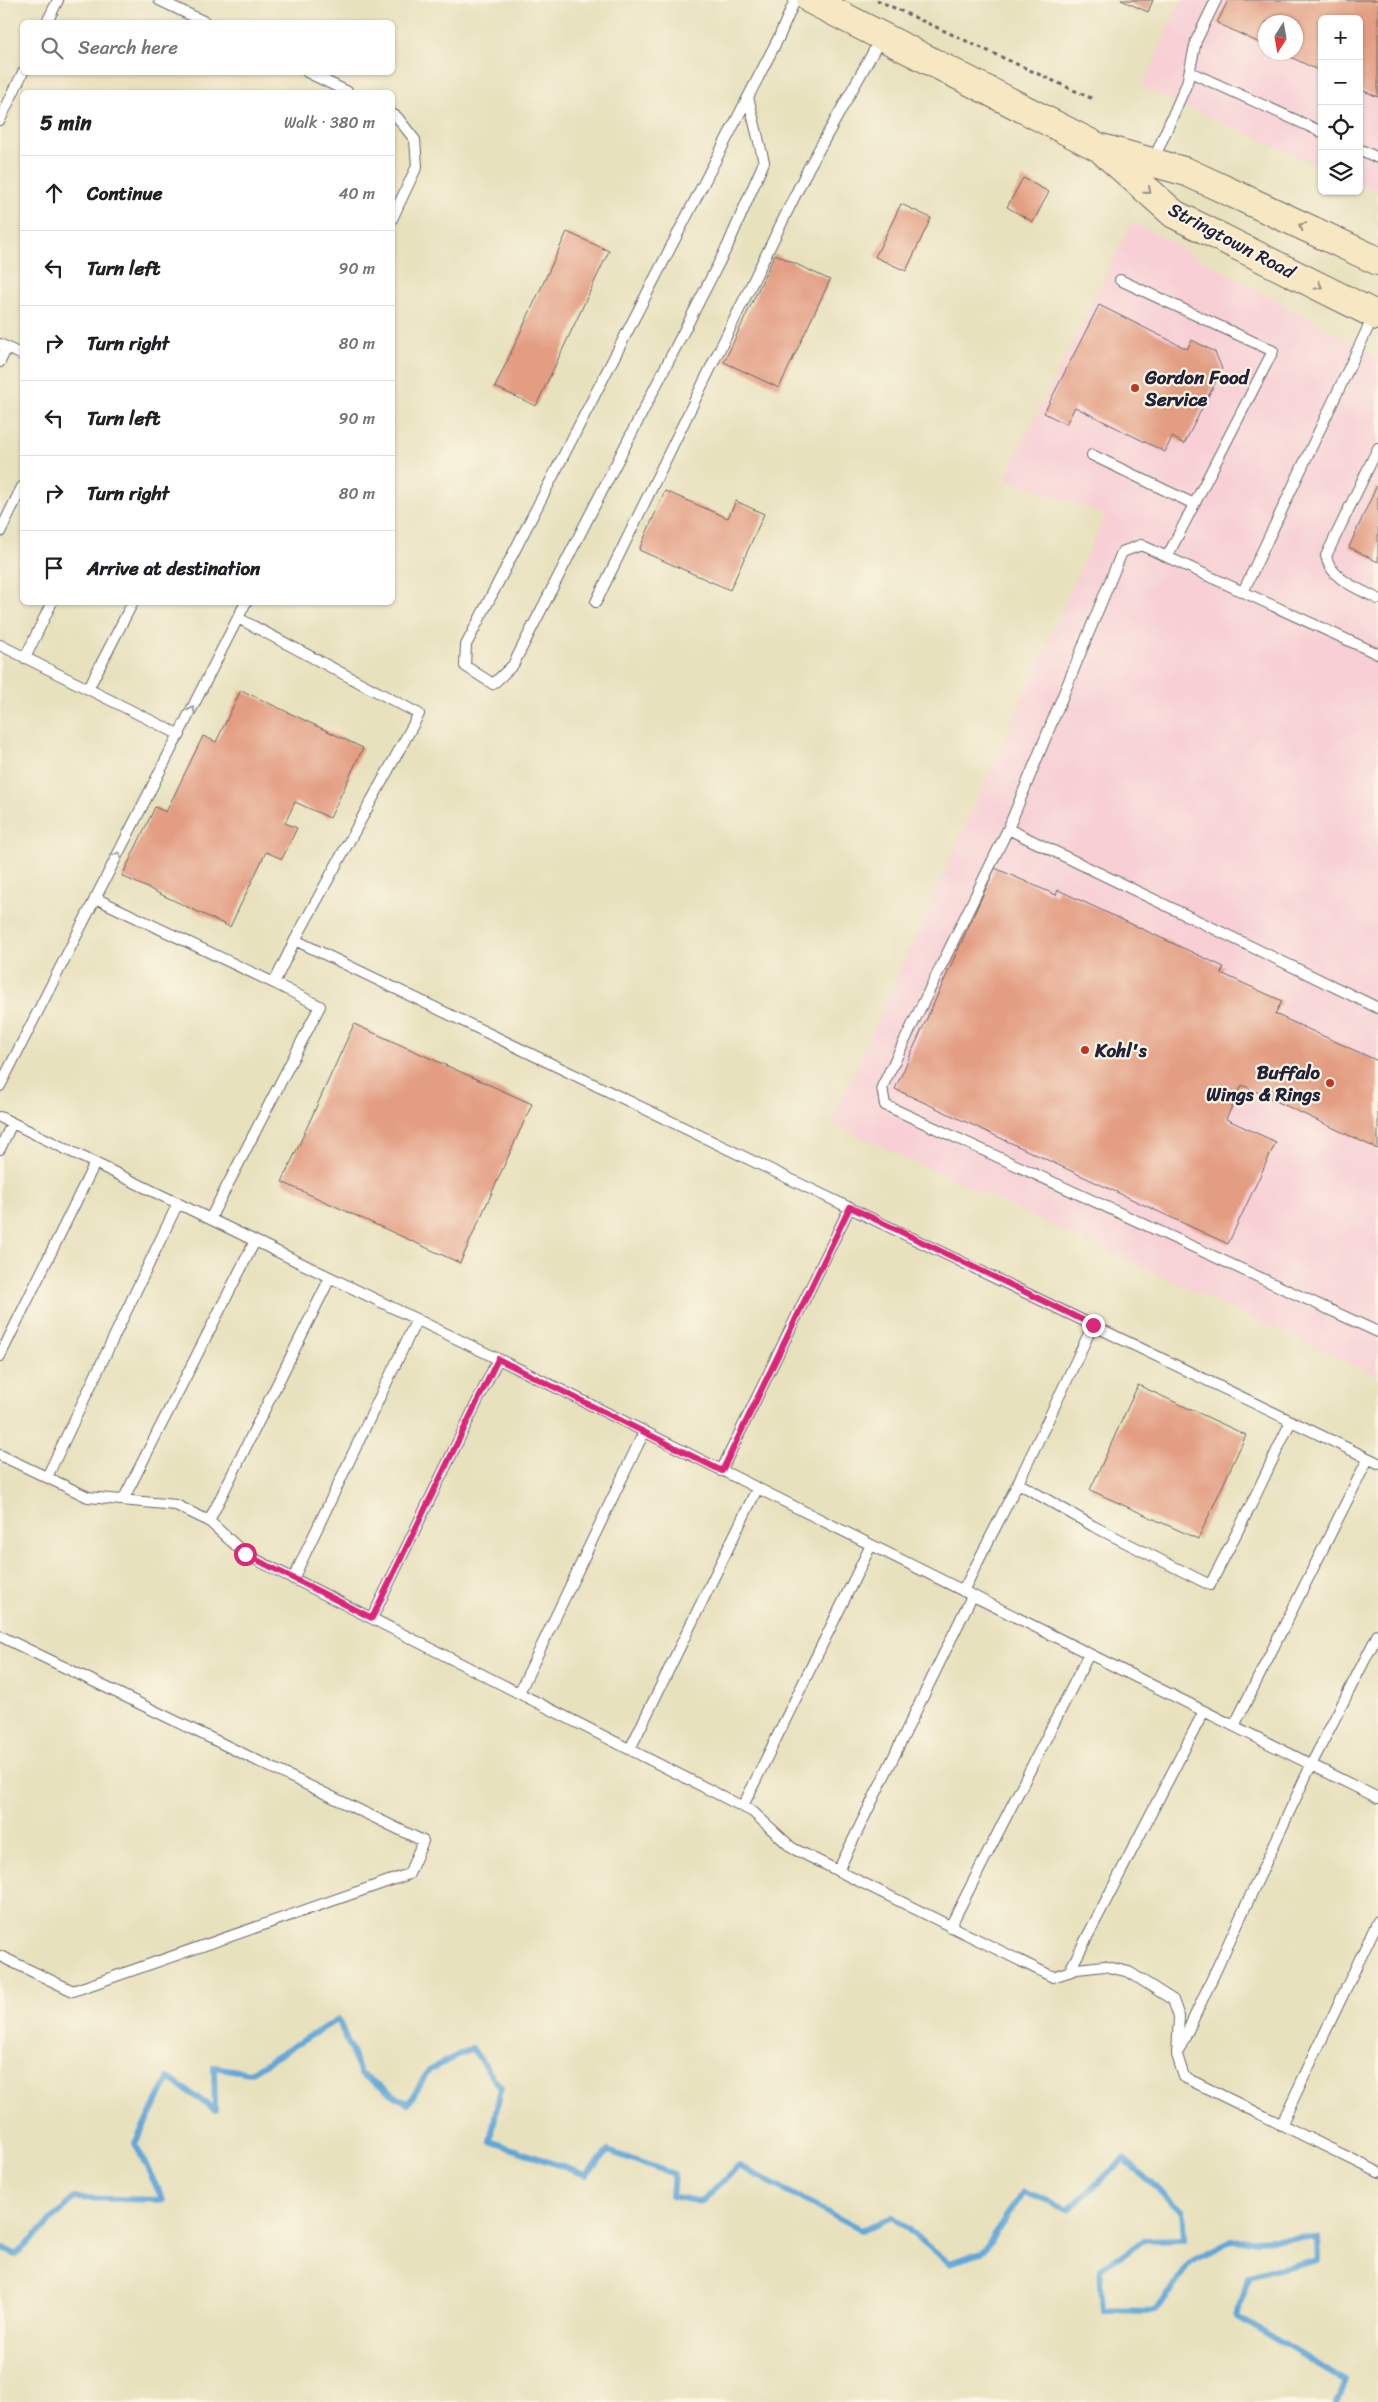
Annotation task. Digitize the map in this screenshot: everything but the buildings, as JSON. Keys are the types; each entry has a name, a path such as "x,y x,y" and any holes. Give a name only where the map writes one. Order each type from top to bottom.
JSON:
{"main road":[{"name":"Stringtown Road","path":"811,0 1098,147 1187,172 1378,261"},
{"name":"Stringtown Road","path":"1098,147 1174,214 1376,315"}],"lane":[{"path":"48,20 58,0"},
{"path":"159,0 201,20"},
{"path":"748,97 764,162 732,235 513,665 493,684 465,666 466,645 748,97 795,0"},
{"path":"1153,162 1187,84 1196,41 1216,0"},
{"path":"596,602 808,169 882,37"},
{"path":"1190,72 1318,130"},
{"path":"0,120 22,75"},
{"path":"313,75 344,90"},
{"path":"395,115 415,140 417,166 395,212"},
{"path":"1361,150 1378,158"},
{"path":"1120,280 1273,351 1167,557"},
{"path":"1243,592 1376,315"},
{"path":"0,362 4,346 20,354"},
{"path":"1378,448 1326,556 1328,567 1342,580 1378,599"},
{"path":"1092,455 1194,504"},
{"path":"0,532 20,491"},
{"path":"1378,654 1141,545 1122,552 1008,828 882,1087 885,1105 1378,1332"},
{"path":"25,658 51,605"},
{"path":"88,689 130,605"},
{"path":"0,1086 244,605"},
{"path":"238,618 419,714 274,984"},
{"path":"0,645 180,735"},
{"path":"1008,828 1378,1008"},
{"path":"95,898 320,1006 210,1219"},
{"path":"296,940 1373,1461 1234,1726"},
{"path":"0,1117 498,1359 1378,1798"},
{"path":"0,1149 12,1123"},
{"path":"0,1356 95,1163"},
{"path":"47,1477 178,1203"},
{"path":"722,1471 850,1207"},
{"path":"123,1500 255,1241"},
{"path":"209,1521 330,1278"},
{"path":"293,1578 417,1319"},
{"path":"838,1871 1093,1325"},
{"path":"372,1618 498,1359"},
{"path":"1018,1483 1093,1526 1210,1585 1251,1506 1291,1421"},
{"path":"519,1693 644,1432"},
{"path":"0,1455 88,1497 176,1505 209,1521 245,1554 743,1806 753,1812 792,1848 1053,1977 1069,1972 1104,1966 1129,1972 1173,2000 1178,2017 1177,2055 1184,2077 1378,2172"},
{"path":"630,1749 757,1489"},
{"path":"743,1806 871,1545"},
{"path":"1177,2055 1311,1765 1378,1634"},
{"path":"0,1636 423,1841 408,1874 73,1991 0,1956"},
{"path":"950,1927 1089,1654"},
{"path":"1069,1972 1204,1711"},
{"path":"1281,2125 1378,1920"}],"path":[{"path":"877,0 1095,100"}],"shaded area":[{"path":"1181,0 1378,0 1378,192 1363,186 1363,15 1318,15 1318,165 1142,87"},
{"path":"1132,221 1378,357 1378,1377 831,1123 1105,515 1005,478"}],"waterway":[{"path":"0,2246 16,2255 74,2198 163,2200 135,2143 169,2078 215,2110 214,2067 250,2073 338,2019 361,2074 408,2104 429,2070 472,2048 501,2088 490,2141 586,2175 608,2151 674,2174 672,2196 701,2202 739,2166 861,2230 893,2217 949,2263 982,2253 1024,2192 1068,2210 1124,2159 1182,2210 1184,2239 1145,2240 1100,2269 1103,2310 1156,2311 1191,2262 1232,2241 1317,2237 1318,2259 1248,2277 1238,2317 1346,2381 1337,2402"}],"place":[{"name":"Gordon Food Service","path":"1135,388"},
{"name":"Kohl's","path":"1085,1050"},
{"name":"Buffalo Wings & Rings","path":"1330,1083"}],"route":[{"path":"245,1554 372,1618 498,1359 722,1471 850,1207 1093,1325"}]}
